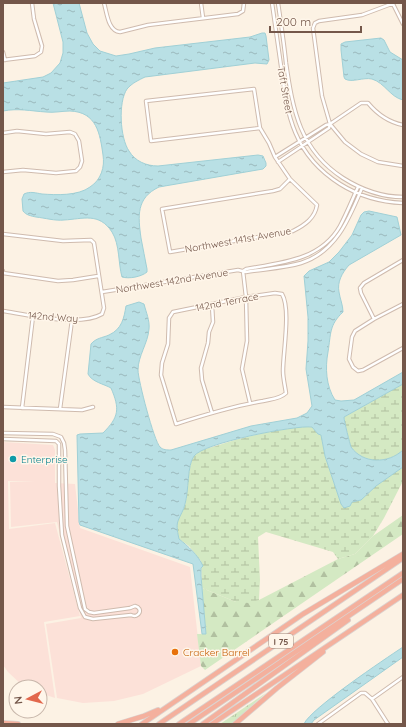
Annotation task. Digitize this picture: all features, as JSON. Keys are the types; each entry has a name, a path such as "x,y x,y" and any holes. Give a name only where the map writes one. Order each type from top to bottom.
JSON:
{"highway":[{"path":"142,724 170,703 303,614 403,554"},
{"name":"I 75","path":"159,724 403,558"},
{"path":"179,724 403,573"},
{"path":"189,724 403,579"},
{"path":"203,724 386,594 390,588"},
{"path":"212,724 403,595"},
{"path":"235,724 277,688 360,624"},
{"path":"118,724 144,716 170,703"},
{"path":"3,723 18,724"}],"street":[{"path":"3,52 4,60 35,56 41,52 42,46 34,19 32,3"},
{"path":"104,3 112,29 115,32 148,25 238,14 243,11 244,3"},
{"path":"201,3 203,18"},
{"name":"Taft Street","path":"272,3 286,102 292,126 308,156 323,171 346,187 360,194"},
{"name":"Taft Street","path":"278,3 291,99 298,123 314,152 328,167 358,187 362,188"},
{"path":"403,24 393,3 362,15 319,21 315,23 313,28 322,96 330,124 345,142 362,154 378,162 403,166"},
{"path":"260,128 151,141 146,101 254,88 260,128 275,157 290,179"},
{"path":"275,157 326,125 330,124 361,102 368,103 376,113 384,118 396,124 403,125"},
{"path":"278,162 329,128 330,124"},
{"path":"3,133 17,132 46,134 70,132 75,134 79,141 82,161 80,167 76,171 56,173 23,170 3,172"},
{"name":"Northwest 141st Avenue","path":"290,179 317,205 316,212 305,224 293,231 170,252 162,209 273,192 280,189 290,179"},
{"name":"Northwest 142nd Avenue","path":"243,271 246,269 295,260 316,252 336,232 358,187"},
{"path":"362,188 382,196 403,198"},
{"name":"Northwest 142nd Avenue","path":"102,292 233,271 246,272 296,264 317,255 338,237 362,188"},
{"path":"360,194 390,202 403,203"},
{"path":"3,234 63,241 91,240 94,244 98,276 102,292"},
{"path":"374,319 361,294 360,288 364,283 403,260"},
{"path":"212,305 213,322 209,332 208,343 201,368 202,380 212,412 250,403 242,369 247,341 246,298 243,271"},
{"path":"3,272 58,281 98,276"},
{"name":"142nd Way","path":"3,311 72,320 98,316 102,314 104,308 102,292"},
{"name":"142nd Terrace","path":"212,412 176,424 161,375 162,363 168,344 170,318 173,312 275,293 282,294 286,299 286,332 283,371 286,393 282,397 250,403"},
{"path":"403,304 355,331 352,337 349,359 353,367 358,371 363,370 403,348"},
{"path":"22,408 33,316"},
{"path":"60,409 72,320"},
{"path":"3,407 82,410 93,407"},
{"path":"3,433 53,434 61,437 64,443 67,526 85,609 94,613 135,606 138,607 140,611 139,614 136,616 131,615 93,619 85,617 82,612 62,535 59,486 59,444 56,440 3,439"},
{"path":"372,699 403,677"},
{"path":"318,724 361,693 365,693 372,699 388,724"}],"shaded area":[{"path":"3,442 53,445 55,450 55,483 75,484 80,528 190,567 201,666 143,694 114,701 83,703 57,698 46,624 81,618 57,522 11,527 10,482 35,482 8,481 9,529 55,523 80,616 44,622 55,698 48,696 48,679 16,679 3,665"}],"green space":[{"path":"403,384 403,450 397,455 383,460 362,457 351,447 344,417"},
{"path":"305,426 312,427 318,434 321,435 325,456 341,504 344,508 352,502 361,500 376,486 403,467 403,481 373,536 355,554 338,559 333,552 266,532 258,537 260,580 259,600 249,603 236,602 202,588 201,561 189,546 179,539 177,528 177,523 187,496 189,471 194,456 198,452 249,436"},
{"path":"403,515 403,534 205,670 201,666 197,634 206,634 202,588 236,602 259,600 338,559 355,554 373,536"},
{"path":"266,693 232,724 220,724"}],"water":[{"path":"53,3 79,3 87,33 93,44 100,51 116,56 155,48 250,37 262,33 265,33 266,36 269,60 267,64 255,63 145,77 133,83 127,89 122,102 122,129 126,145 131,155 141,162 158,166 258,155 263,156 266,163 266,166 263,169 159,187 152,191 142,202 139,215 141,238 147,272 135,277 122,277 115,237 102,222 90,218 54,220 30,216 23,211 22,199 24,194 31,192 60,195 79,192 94,184 103,169 102,147 98,132 92,120 86,115 79,112 70,111 3,111 3,83 43,77 51,73 60,63 63,53 63,42"},
{"path":"381,38 384,40 390,52 403,60 403,100 394,96 377,81 372,79 348,80 344,77 341,44 345,42"},
{"path":"369,211 397,217 401,235 349,265 342,274 339,281 339,295 343,312 335,321 331,330 327,358 327,377 332,395 335,400 341,401 354,400 403,372 403,384 344,417 351,447 356,453 369,459 383,460 397,455 403,450 403,467 376,486 361,500 352,502 350,506 344,508 341,504 325,456 321,435 318,434 312,427 288,429 250,436 214,446 201,451 194,456 190,465 186,499 177,523 177,528 179,539 192,551 203,566 201,568 201,576 206,634 202,634 193,564 80,525 77,435 103,433 115,417 117,407 111,388 95,381 88,374 91,344 97,339 109,335 117,330 123,319 126,306 139,302 144,304 149,329 138,365 138,370 154,434 160,447 164,449 171,450 251,426 297,418 307,413 312,406 306,369 308,317 304,276 309,271 329,262 339,252 352,235 361,215 364,212"},
{"path":"403,647 403,657 314,720 311,724 304,724 319,707 333,696"}],"place":[{"name":"Enterprise","path":"13,459"},
{"name":"Cracker Barrel","path":"175,652"}]}
